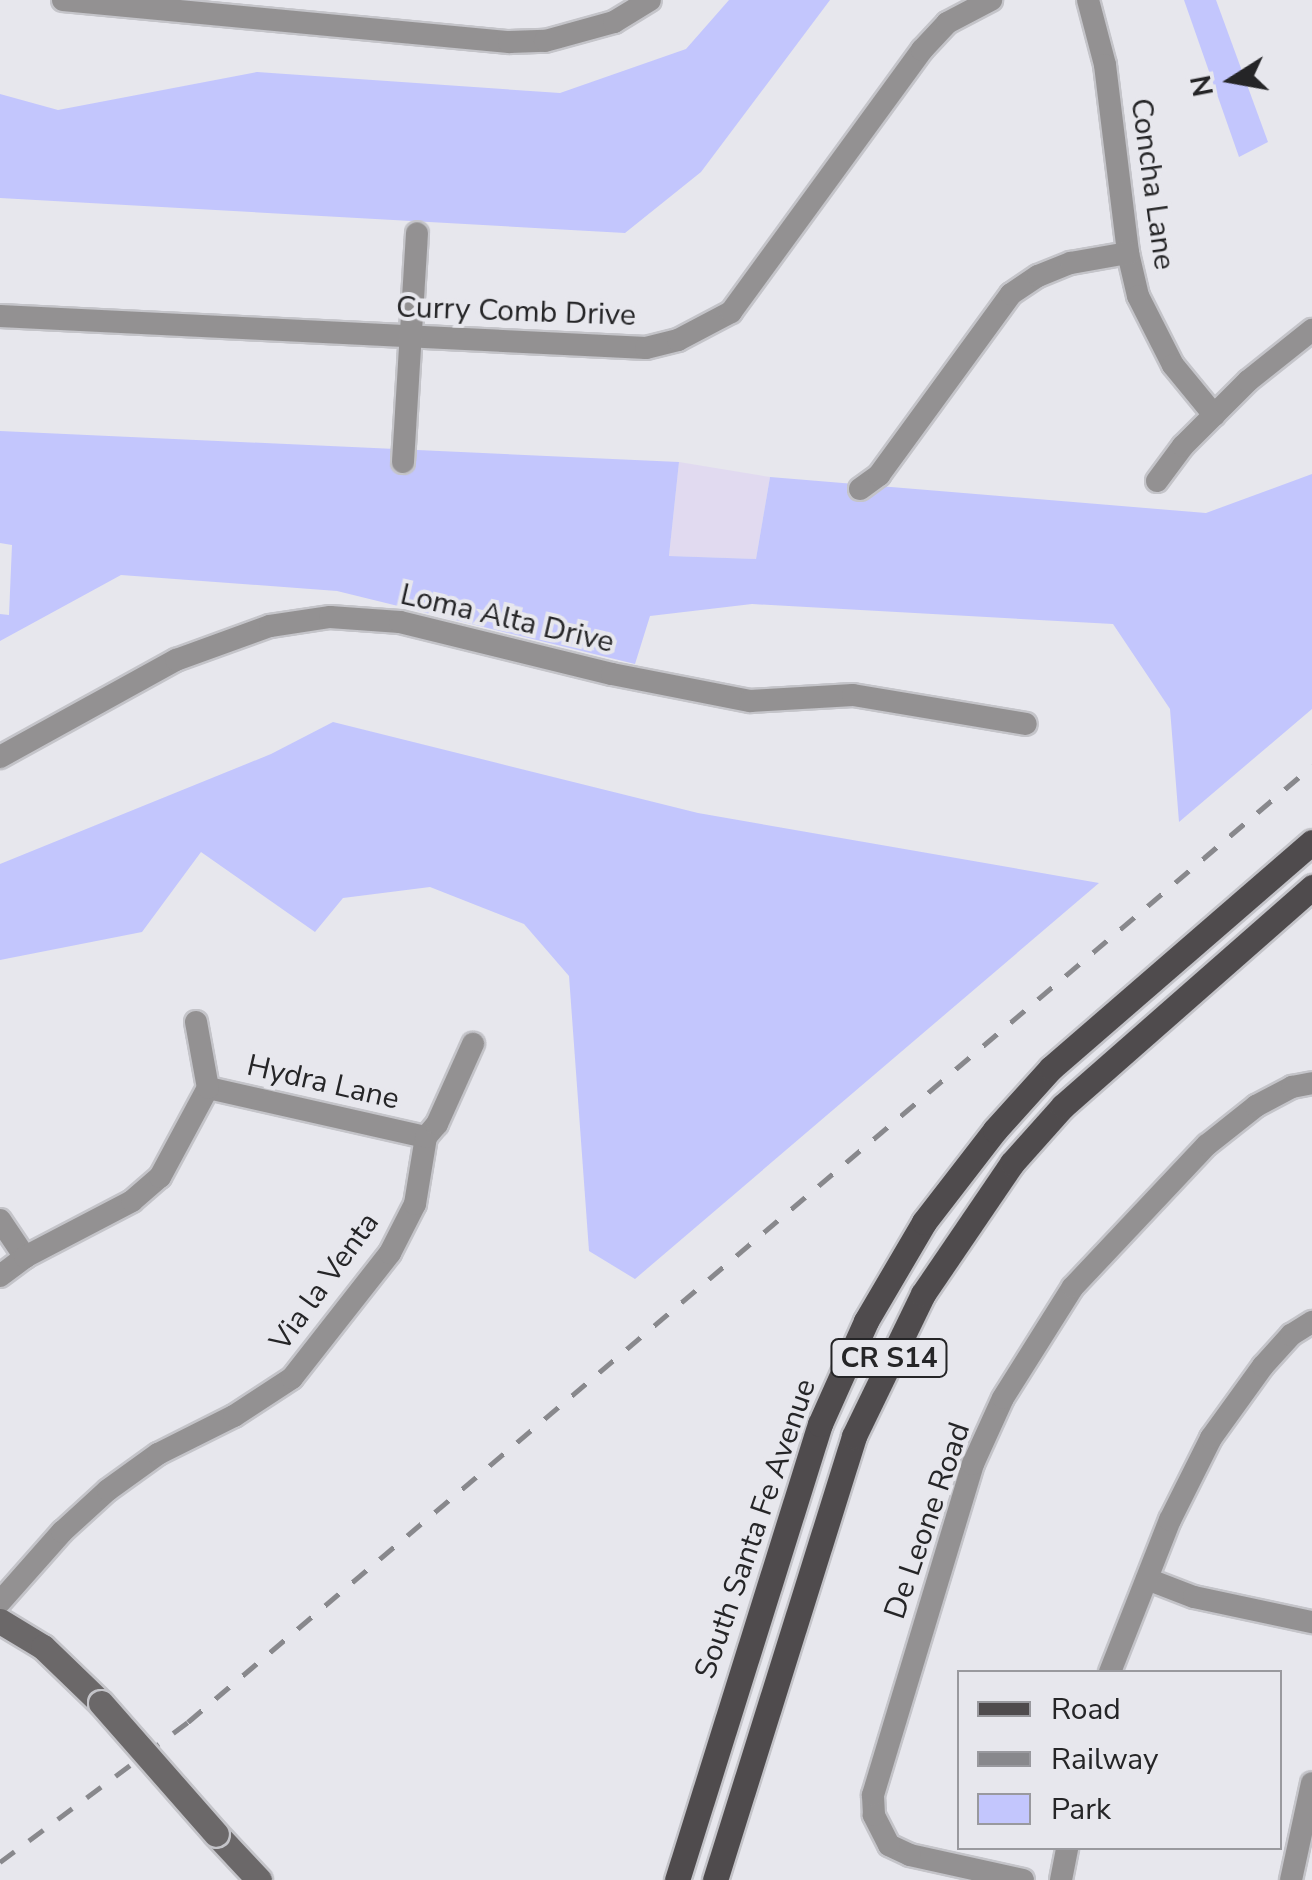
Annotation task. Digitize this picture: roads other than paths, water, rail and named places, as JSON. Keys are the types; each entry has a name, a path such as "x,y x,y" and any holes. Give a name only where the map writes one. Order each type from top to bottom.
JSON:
{"main road":[{"name":"South Santa Fe Avenue","path":"677,1880 804,1470 866,1321 924,1222 995,1130 1051,1068 1312,842"},
{"name":"South Santa Fe Avenue","path":"715,1880 828,1510 867,1407 923,1294 992,1190 1063,1106 1312,887"}],"street":[{"path":"62,0 510,42 545,41 614,22 650,0"},
{"name":"Curry Comb Drive","path":"0,316 646,348 708,328 750,290 922,50 948,23 991,0"},
{"name":"Concha Lane","path":"1088,0 1105,64 1128,254 1138,296 1156,337 1214,415"},
{"path":"403,462 417,233"},
{"path":"860,489 880,475 1011,294 1038,276 1071,263 1128,254"},
{"path":"1157,481 1214,415 1312,330"},
{"name":"Loma Alta Drive","path":"0,757 176,660 270,626 330,618 400,622 612,674 750,701 853,695 1026,724"},
{"path":"0,1276 25,1257 132,1201 160,1176 208,1088 196,1022"},
{"name":"Via la Venta","path":"0,1602 62,1532 108,1490 158,1454 234,1416 292,1378 390,1253 415,1204 426,1137 438,1124 473,1044"},
{"name":"De Leone Road","path":"1024,1880 910,1855 889,1845 874,1815 873,1796 974,1464 1003,1398 1073,1288 1207,1145 1256,1106 1292,1087 1312,1083"},
{"name":"Hydra Lane","path":"208,1088 426,1137"},
{"path":"0,1220 25,1257"},
{"path":"1111,1670 1211,1438 1263,1366 1291,1335 1312,1322"},
{"path":"1147,1579 1194,1597 1312,1622"},
{"path":"0,1621 43,1647 101,1704 259,1880"},
{"path":"1290,1880 1312,1783"},
{"path":"1061,1880 1067,1850"}],"railway":[{"path":"0,1862 188,1722 1312,766"}]}
